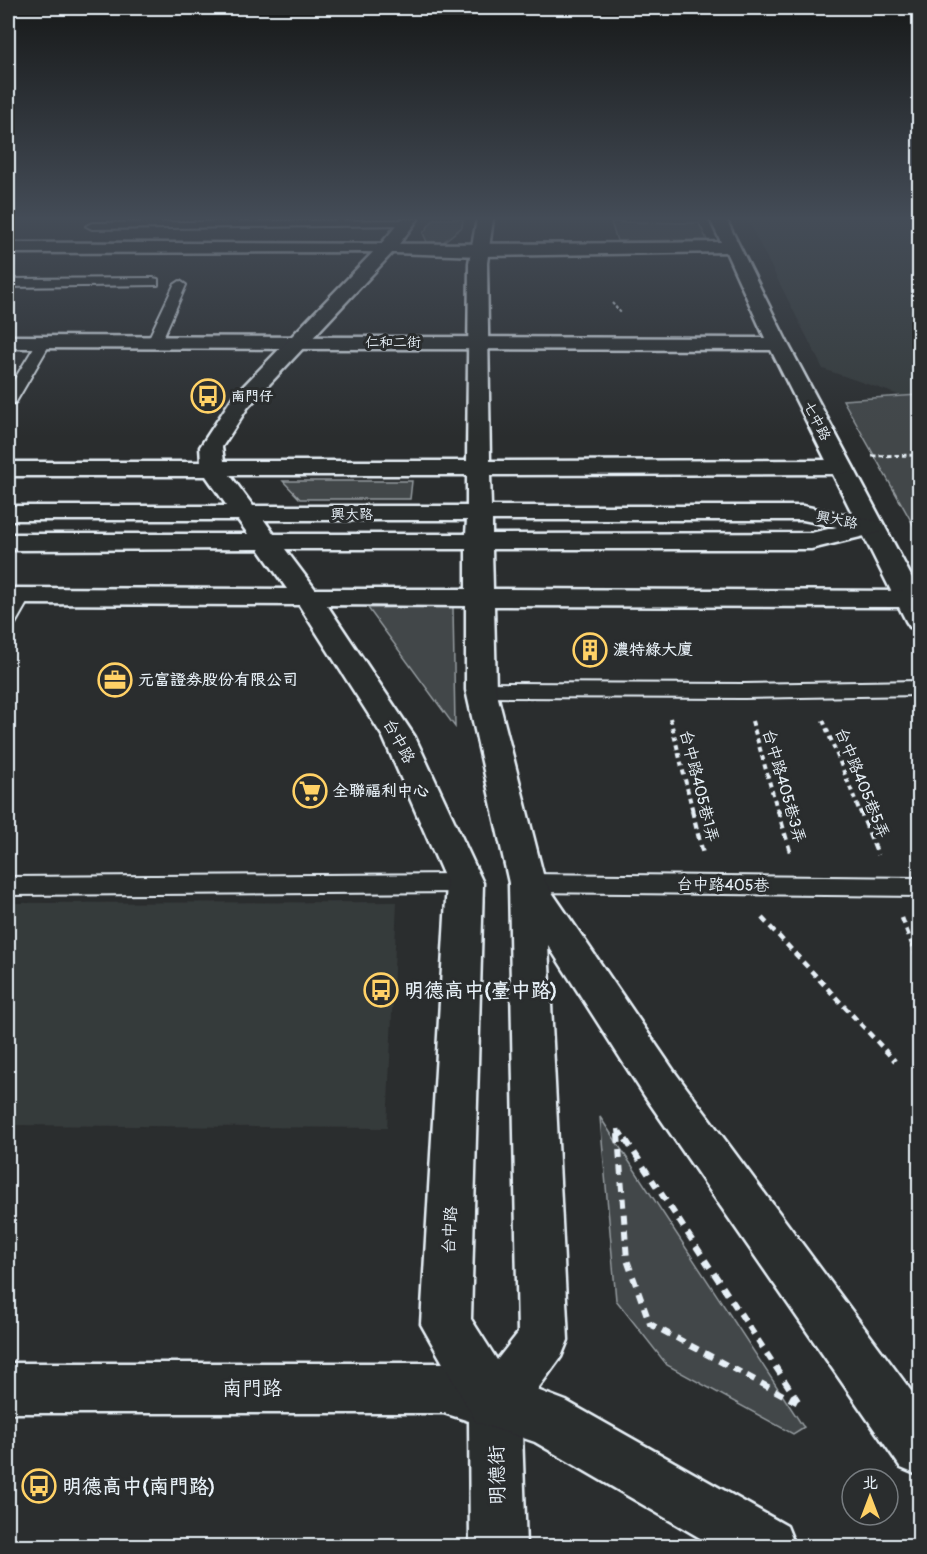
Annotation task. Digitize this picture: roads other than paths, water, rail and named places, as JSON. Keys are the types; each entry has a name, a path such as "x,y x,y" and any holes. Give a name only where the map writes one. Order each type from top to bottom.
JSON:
{"street":[{"path":"213,469 212,447 219,432 240,403 346,292"},
{"path":"479,292 477,342 481,690 527,883 543,1340 495,1404 547,1419 767,1546"},
{"name":"七中路","path":"753,292 914,610"},
{"name":"仁和二街","path":"8,342 778,344"},
{"path":"8,469 479,468 838,462"},
{"name":"台中路","path":"213,469 308,598 399,737 465,883 446,1324 495,1404"},
{"name":"興大路","path":"8,513 247,514 479,527 811,541 872,527"},
{"name":"興大路","path":"8,542 267,542 479,527"},
{"path":"14,596 480,598 914,610"},
{"path":"527,883 659,1083 920,1449"},
{"name":"南門路","path":"8,1388 444,1388 495,1404"},
{"name":"明德街","path":"495,1404 498,1546"}],"lane":[{"path":"154,342 177,292"},
{"path":"8,402 44,342"},
{"path":"8,620 14,596"},
{"path":"481,690 744,692 811,688 920,688"},
{"path":"8,886 314,886 465,883"},
{"name":"台中路405巷","path":"527,883 920,887"}],"place":[{"name":"南門仔","path":"208,396"},
{"name":"濃特綠大廈","path":"590,650"},
{"name":"元富證券股份有限公司","path":"115,680"},
{"name":"全聯福利中心","path":"310,791"},
{"name":"明德高中(臺中路)","path":"381,990"},
{"name":"明德高中(南門路)","path":"39,1486"}]}
